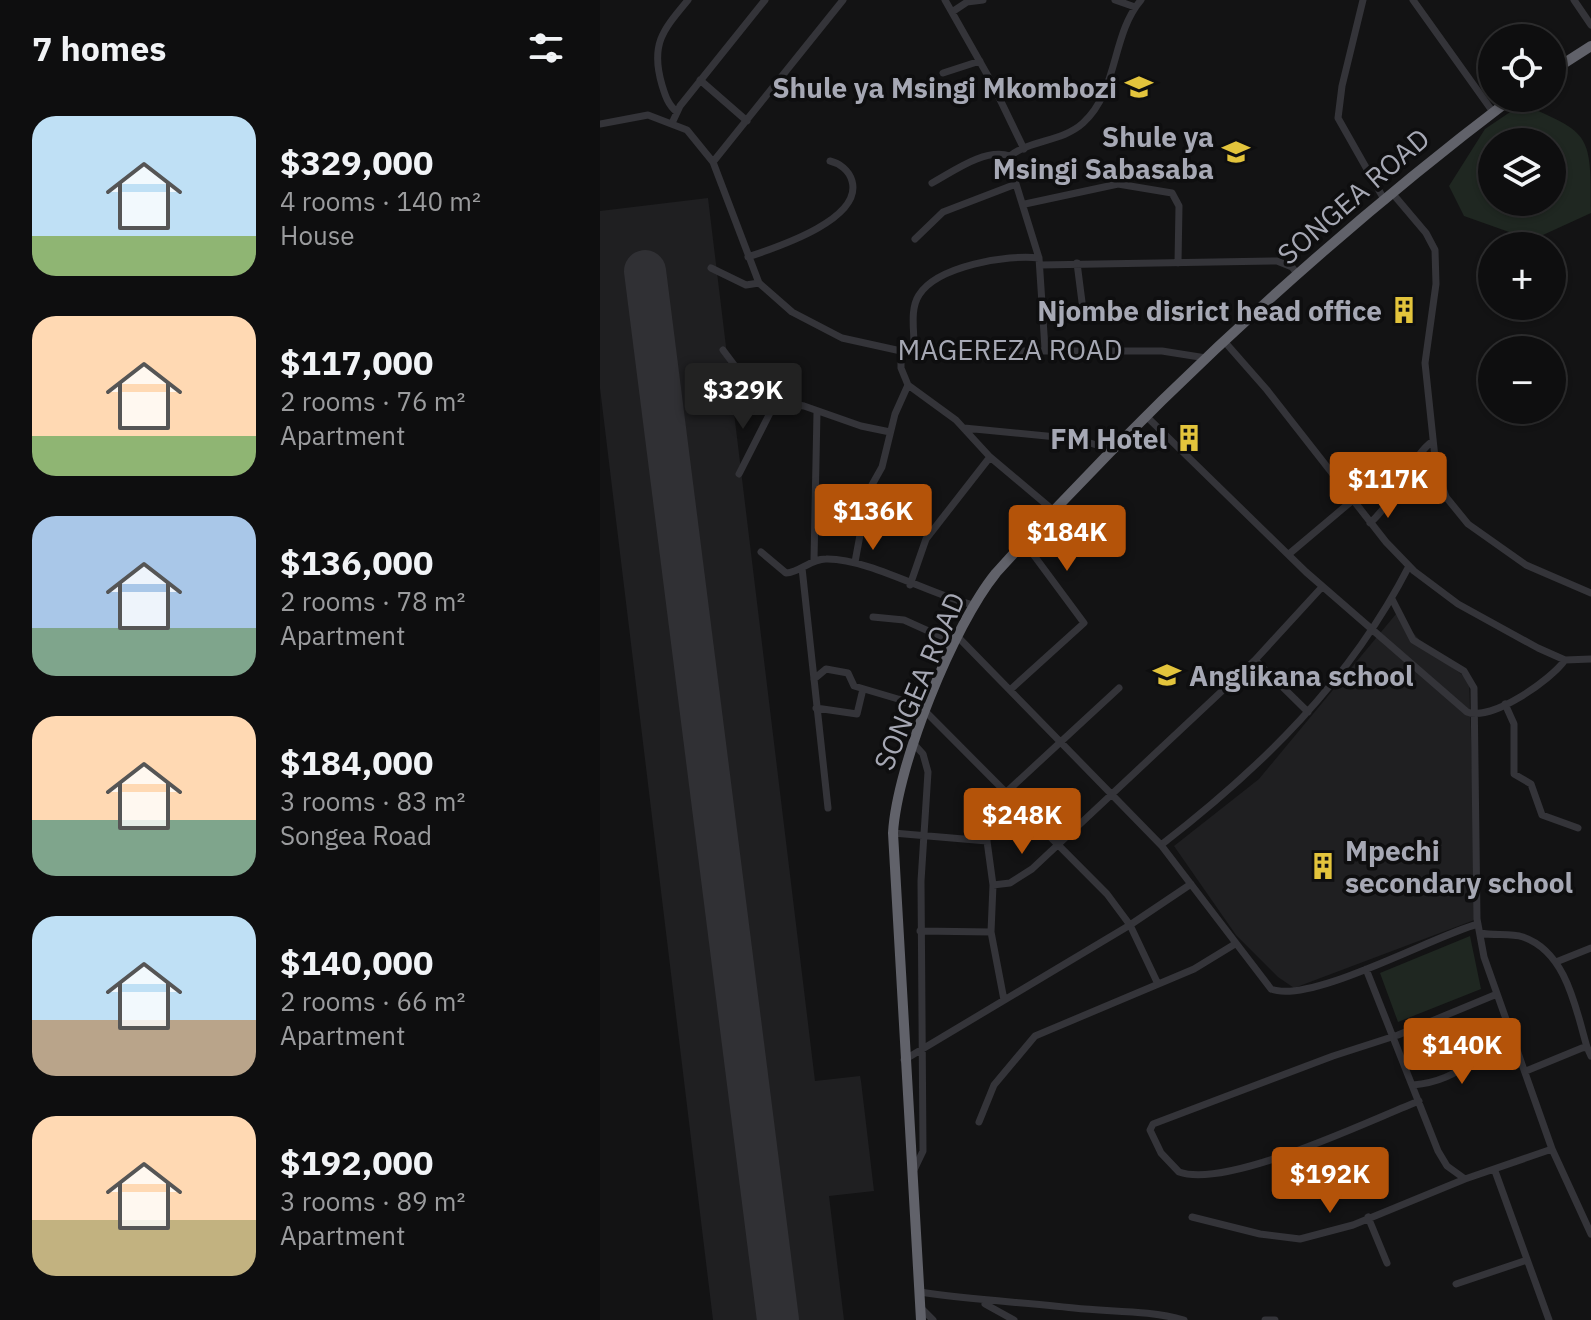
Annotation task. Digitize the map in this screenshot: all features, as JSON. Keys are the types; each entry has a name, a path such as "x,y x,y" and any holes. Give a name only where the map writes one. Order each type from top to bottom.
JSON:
{"highway":[{"path":"1566,62 1591,46"},
{"name":"SONGEA ROAD","path":"921,1314 893,833 895,808 914,744 956,639 973,605 1024,542 1146,416 1298,275 1493,112"}],"street":[{"path":"677,112 669,103 656,61 666,28 688,0"},
{"path":"713,162 843,0"},
{"path":"945,0 1024,149"},
{"path":"952,12 967,2 983,0"},
{"path":"1115,0 1135,7"},
{"path":"932,183 985,156 995,153 1010,156 1055,140 1075,129 1098,105 1135,7 1141,0"},
{"path":"1363,0 1342,86 1338,118 1389,197 1426,233 1435,250 1433,317 1425,355 1438,476 1446,497 1463,520 1518,560 1591,593"},
{"path":"1413,0 1478,91"},
{"path":"1574,0 1591,25"},
{"path":"600,124 632,115 673,121 700,80 762,1"},
{"path":"943,73 980,61"},
{"path":"700,80 747,121"},
{"name":"MAGEREZA ROAD","path":"673,121 700,142 713,162 759,283 792,312 824,330 867,346 901,351 1162,351 1206,358"},
{"path":"1010,156 1040,262 1045,349"},
{"path":"748,257 811,232 839,212 853,191 853,183 842,166 830,161"},
{"path":"915,239 943,212 1016,184"},
{"path":"1025,204 1118,184 1172,193 1179,206 1178,263"},
{"path":"914,351 915,305 929,285 995,259 1077,263 1277,261 1292,267 1298,275"},
{"path":"1077,263 1082,302"},
{"path":"711,268 746,285 759,283"},
{"path":"1224,341 1267,390 1370,523 1409,566 1458,604 1565,660 1591,659"},
{"path":"723,350 752,393 775,403 796,404 890,432"},
{"path":"901,351 901,368 908,385 964,428 990,457 1054,511"},
{"path":"855,562 868,492 882,467 890,432 908,385"},
{"path":"739,474 775,403"},
{"path":"814,560 817,412"},
{"path":"1146,416 1322,587 1461,707 1476,715 1505,704 1550,676 1565,660"},
{"path":"964,428 1077,439 1113,450"},
{"path":"1370,523 1403,484 1423,450 1433,441"},
{"path":"910,585 926,539 990,457"},
{"path":"1403,484 1437,498 1446,497"},
{"path":"1289,554 1353,500"},
{"path":"1010,690 1084,623 1024,542"},
{"path":"761,552 780,570 791,573 803,584"},
{"path":"791,573 814,560 855,562 910,585 973,605"},
{"path":"1161,845 1250,773 1308,712 1373,630 1409,566"},
{"path":"802,568 828,808"},
{"path":"993,885 1020,878 1255,660 1322,587"},
{"path":"1392,599 1414,640 1468,675 1476,695 1478,924 1497,994 1552,1149 1591,1234"},
{"path":"873,617 904,620 956,639 1161,845 1235,944 1246,953 1266,985 1277,992 1297,992 1366,969 1478,924"},
{"path":"1255,660 1308,712"},
{"path":"814,679 823,670 841,671 850,674 854,686 926,712 1107,894 1130,925 1157,982"},
{"path":"1004,1000 991,932 993,885 987,841 994,810 1007,792 1119,688"},
{"path":"816,708 857,714 863,689"},
{"path":"1505,704 1514,724 1514,774 1531,784 1542,815 1578,828"},
{"path":"913,1172 923,1151 920,931 928,772 923,754 914,744"},
{"path":"893,833 987,841"},
{"path":"904,1060 1130,925 1191,884"},
{"path":"920,931 991,932"},
{"path":"1480,933 1528,939 1556,962 1569,990 1591,1056"},
{"path":"979,1122 994,1085 1028,1041 1157,982 1203,965 1235,944"},
{"path":"1556,962 1591,948"},
{"path":"1366,969 1443,1161 1465,1179"},
{"path":"1419,1101 1261,1163 1214,1174 1179,1172 1150,1135 1153,1124 1192,1107 1394,1037 1497,994"},
{"path":"1526,1071 1587,1047"},
{"path":"1413,1085 1434,1082 1457,1072 1472,1060 1473,1048"},
{"path":"1192,1217 1295,1239 1342,1228 1465,1179 1552,1149"},
{"path":"1495,1171 1549,1320"},
{"path":"1368,1217 1387,1263"},
{"path":"1456,1284 1527,1260"},
{"path":"920,1292 978,1301 1036,1302 1184,1320"},
{"path":"978,1301 1014,1320"},
{"path":"921,1314 933,1320"},
{"path":"1265,1320 1275,1320"}],"shaded area":[{"path":"1510,112 1540,112 1562,122 1582,140 1590,166 1591,213 1549,232 1509,232 1464,216 1449,186 1478,140 1478,216 1566,216 1566,128 1486,128"},
{"path":"708,198 815,1081 860,1076 861,1081 874,1191 829,1196 844,1320 713,1320 600,388 600,211"},
{"path":"1396,614 1426,647 1469,680 1477,919 1294,988 1278,977 1236,935 1174,846 1259,779"},
{"path":"1470,936 1481,989 1398,1022 1380,973"}],"runway":[{"path":"645,271 778,1320"}],"place":[{"name":"Shule ya Msingi Mkombozi","path":"1139,87"},
{"name":"Shule ya Msingi Sabasaba","path":"1236,152"},
{"name":"Njombe disrict head office","path":"1404,310"},
{"name":"FM Hotel","path":"1189,438"},
{"name":"Anglikana school","path":"1167,675"},
{"name":"Mpechi secondary school","path":"1323,866"}]}
